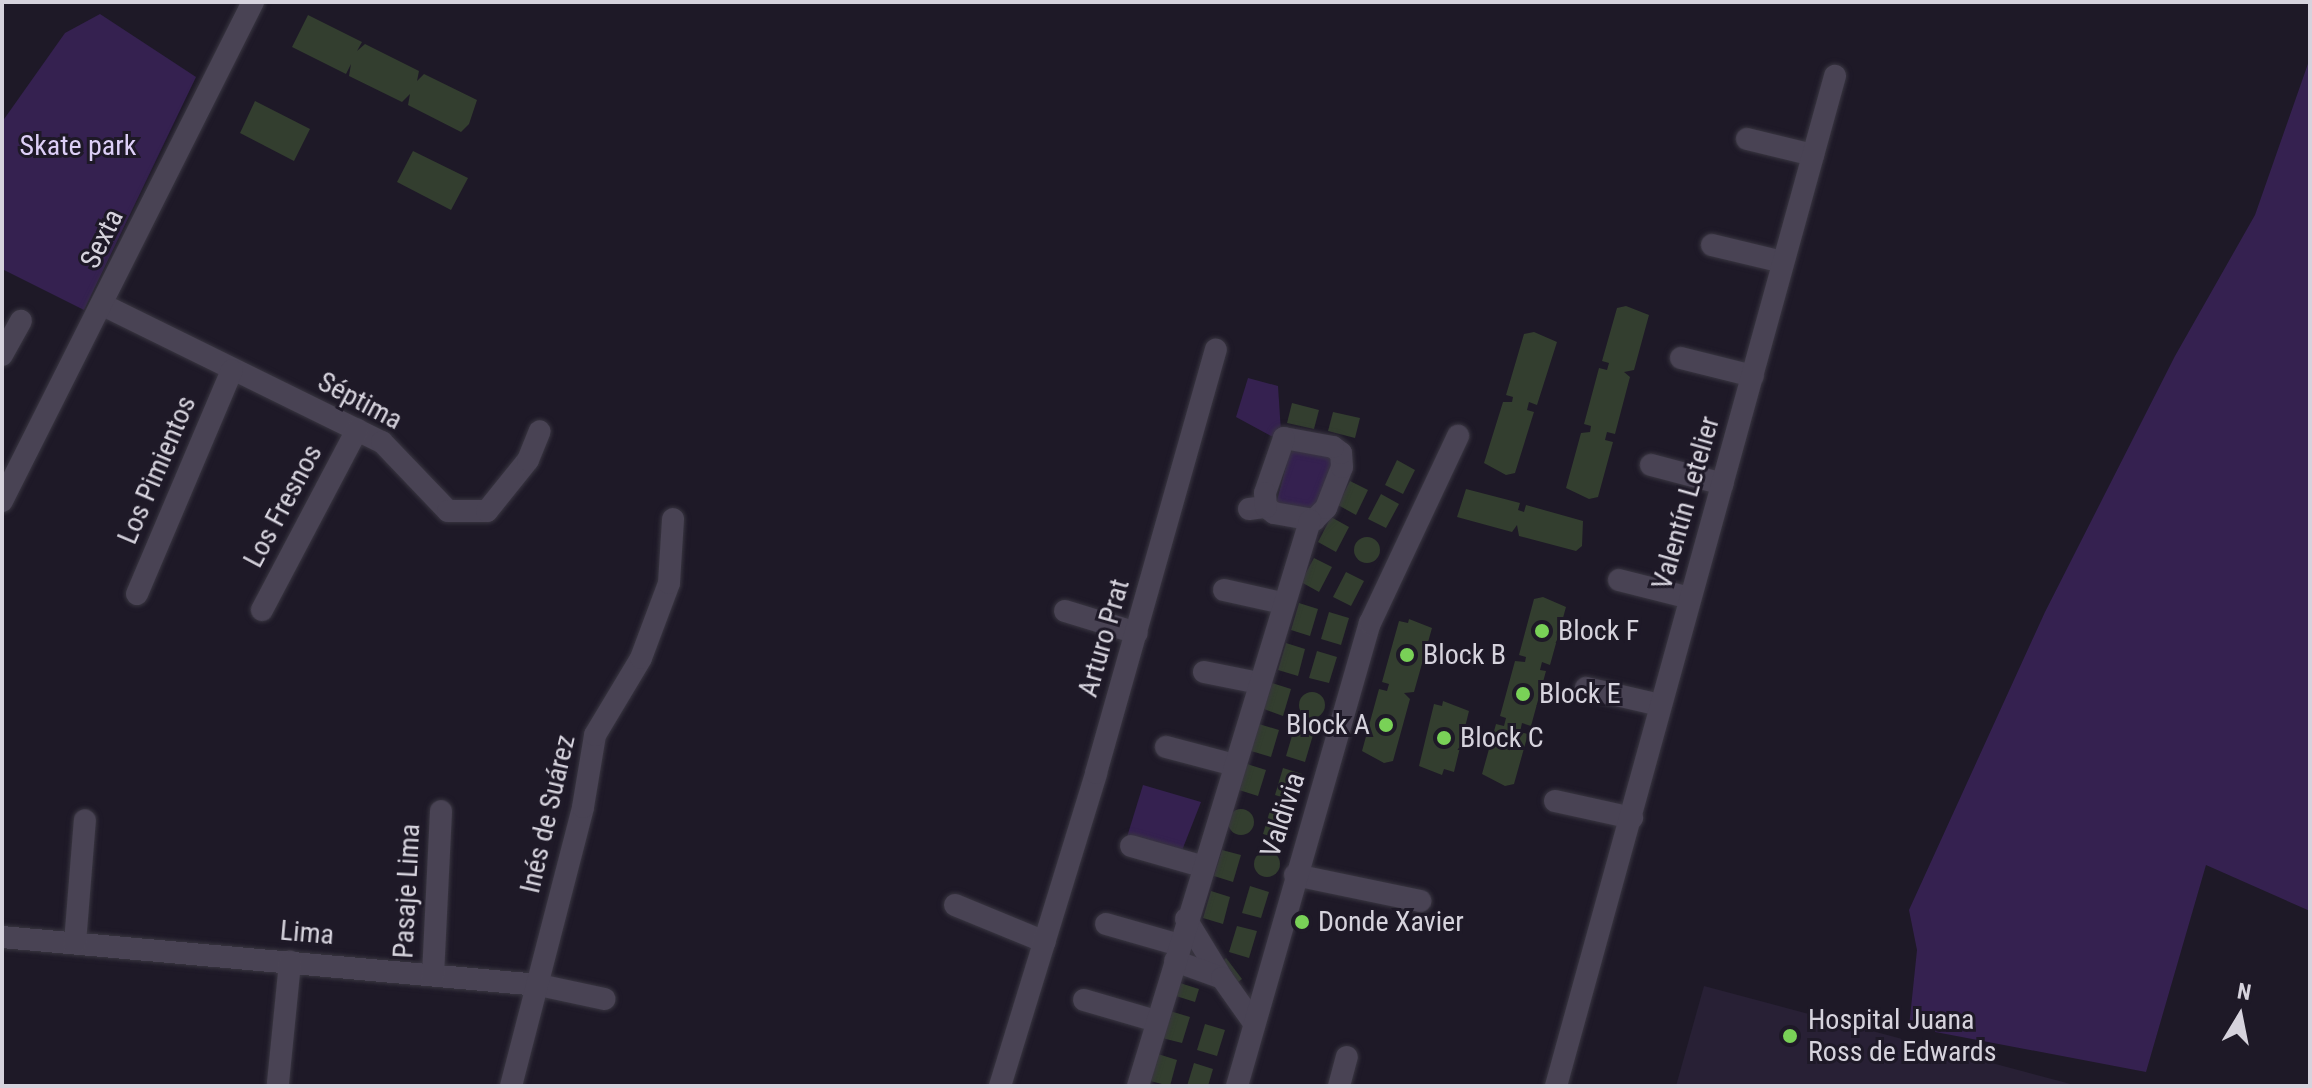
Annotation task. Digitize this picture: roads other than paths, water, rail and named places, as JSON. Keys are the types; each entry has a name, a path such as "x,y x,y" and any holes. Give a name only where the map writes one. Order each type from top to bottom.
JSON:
{"street":[{"name":"Sexta","path":"2,501 253,2"},
{"name":"Valentín Letelier","path":"1556,1086 1835,76"},
{"path":"1747,139 1813,155"},
{"path":"1712,245 1783,262"},
{"name":"Séptima","path":"103,305 357,430 400,458 440,507 465,513 487,511 504,496 540,431"},
{"path":"2,355 21,321"},
{"name":"Arturo Prat","path":"1000,1086 1137,633 1216,350"},
{"path":"1681,358 1753,376"},
{"name":"Los Pimientos","path":"137,594 232,370"},
{"name":"Los Fresnos","path":"262,610 357,430"},
{"name":"Valdivia","path":"1237,1086 1295,875 1370,623 1458,436"},
{"path":"1138,1086 1201,866 1282,603 1310,521 1326,508 1342,467 1341,453 1333,447 1284,438 1258,508 1310,521"},
{"path":"1651,465 1723,484"},
{"name":"Inés de Suárez","path":"511,1086 539,985 595,735 641,658 669,583 673,519"},
{"path":"1619,580 1690,598"},
{"path":"1224,590 1282,603"},
{"path":"1065,611 1137,633"},
{"path":"1204,672 1259,683"},
{"path":"1586,688 1660,705"},
{"path":"1166,747 1234,765"},
{"path":"1555,801 1632,818"},
{"name":"Pasaje Lima","path":"433,975 441,811"},
{"path":"75,943 85,820"},
{"path":"1131,846 1201,866"},
{"path":"1295,875 1420,901"},
{"path":"955,905 1045,942"},
{"path":"1186,919 1254,1023"},
{"path":"1106,924 1177,953 1222,978"},
{"name":"Lima","path":"2,937 539,985 605,999"},
{"path":"278,1083 290,962"},
{"path":"1084,1000 1156,1021"},
{"path":"1339,1086 1347,1057"}],"place":[{"name":"Block F","path":"1542,631"},
{"name":"Block B","path":"1407,655"},
{"name":"Block E","path":"1523,694"},
{"name":"Block A","path":"1386,725"},
{"name":"Block C","path":"1444,738"},
{"name":"Donde Xavier","path":"1302,922"},
{"name":"Hospital Juana Ross de Edwards","path":"1790,1036"}],"park label":[{"name":"Skate park","path":"78,146"}]}
